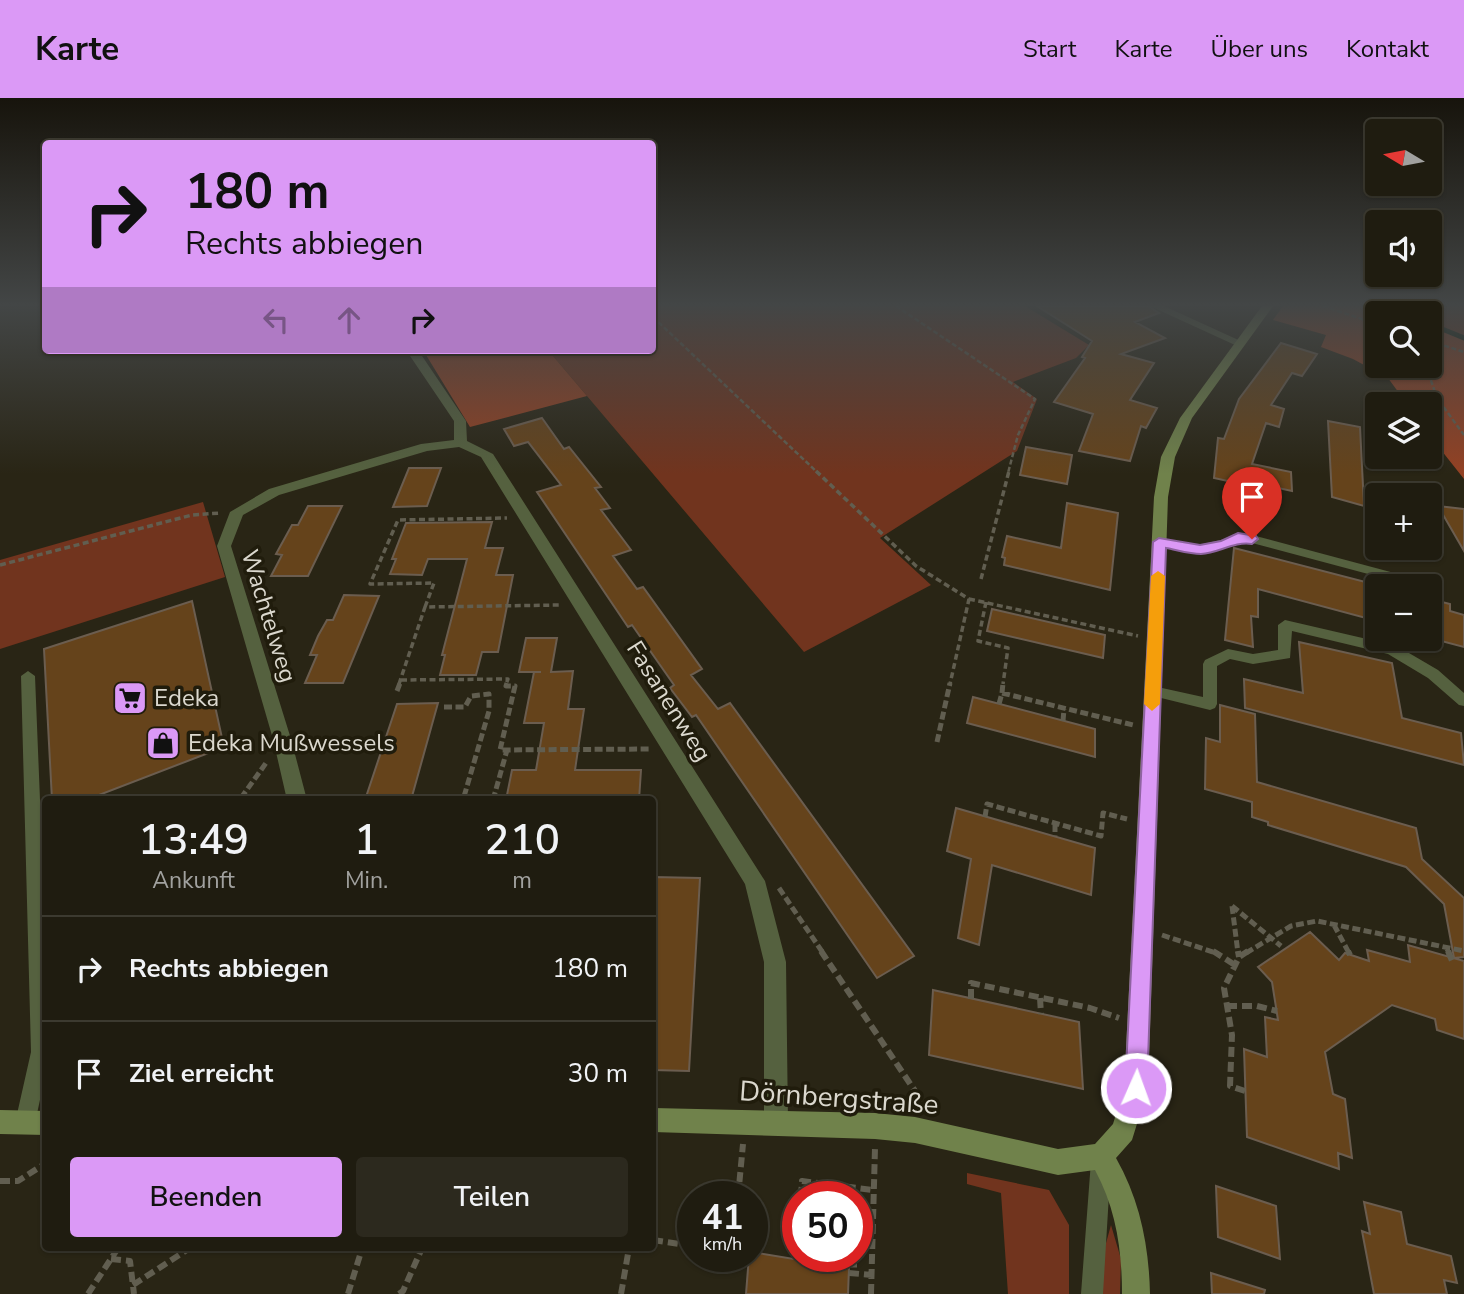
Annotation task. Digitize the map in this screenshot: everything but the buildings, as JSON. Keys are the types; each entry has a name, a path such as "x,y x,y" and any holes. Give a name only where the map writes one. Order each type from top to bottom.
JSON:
{"main road":[{"path":"1136,1294 1135,1248 1117,1183 1101,1156 1123,1131 1136,1088 1161,497 1168,457 1186,418 1226,362"},
{"name":"Dörnbergstraße","path":"656,1120 876,1126 915,1130 1058,1162 1101,1156"}],"street":[{"path":"237,512 274,492 426,447 461,443 460,421 420,362"},
{"name":"Fasanenweg","path":"461,443 486,454 755,881 775,962 776,1123"},
{"name":"Wachtelweg","path":"237,512 224,546 282,739 296,796"}],"lane":[{"path":"1159,542 1200,550 1225,544 1238,537 1383,574"},
{"path":"1153,691 1210,704 1210,664 1228,654 1253,659 1285,654 1285,625 1392,650 1433,674 1464,701"},
{"path":"24,1123 40,1052 28,676"},
{"path":"1092,1294 1101,1156"}],"path":[{"path":"700,362 916,566 970,599 1078,626 1156,640"},
{"path":"979,362 1035,399 1017,435 981,579"},
{"path":"1430,378 1437,398 1464,435"},
{"path":"0,565 192,515 237,512"},
{"path":"397,691 434,583 370,584 398,520 526,519"},
{"path":"937,742 970,599"},
{"path":"986,602 978,641 1008,648 999,704"},
{"path":"425,607 579,605"},
{"path":"401,680 508,679 506,686 515,686 500,750 671,750"},
{"path":"1002,693 1152,730"},
{"path":"444,707 465,707 471,696 489,694 489,711 464,796"},
{"path":"1063,721 1064,709"},
{"path":"242,796 282,739"},
{"path":"495,796 507,750"},
{"path":"985,817 987,804 1101,836 1102,813 1147,825"},
{"path":"1055,824 1055,836"},
{"path":"755,881 777,884 915,1091 915,1130"},
{"path":"1245,1091 1230,1086 1232,1035 1224,988 1238,957 1232,906 1281,946"},
{"path":"1238,957 1291,926 1317,921 1464,951"},
{"path":"1334,924 1350,955"},
{"path":"1143,931 1211,950 1235,965"},
{"path":"1446,948 1453,963"},
{"path":"971,999 971,983 1090,1008 1138,1024"},
{"path":"1041,998 1041,1014"},
{"path":"1227,1006 1257,1006 1277,1011"},
{"path":"740,1181 746,1122"},
{"path":"873,1189 876,1126"},
{"path":"0,1181 18,1181 42,1166"},
{"path":"656,1240 677,1244"},
{"path":"89,1294 116,1251"},
{"path":"133,1284 185,1251"},
{"path":"402,1293 421,1251"},
{"path":"621,1294 628,1251"},
{"path":"348,1294 360,1255"},
{"path":"111,1259 130,1261 134,1294"},
{"path":"851,1272 872,1275"},
{"path":"871,1294 872,1272"}],"shaded area":[{"path":"430,362 558,362 587,396 470,427"},
{"path":"558,362 1066,362 1013,382 1037,399 1017,451 880,538 931,585 804,652"},
{"path":"1442,362 1464,362 1464,479 1442,451 1442,392 1398,392 1388,378 1442,378"},
{"path":"203,502 225,577 0,649 0,560"},
{"path":"967,1173 1049,1190 1069,1225 1069,1294 1008,1294 1001,1193 967,1184"},
{"path":"1111,1225 1121,1259 1120,1294 1102,1294 1103,1254"}],"slow traffic":[{"path":"1152,704 1158,576"}],"place":[{"name":"Edeka","path":"130,698"},
{"name":"Edeka Mußwessels","path":"163,743"}],"route":[{"path":"1136,1088 1159,542 1200,550 1225,544 1238,537 1252,539"}]}
